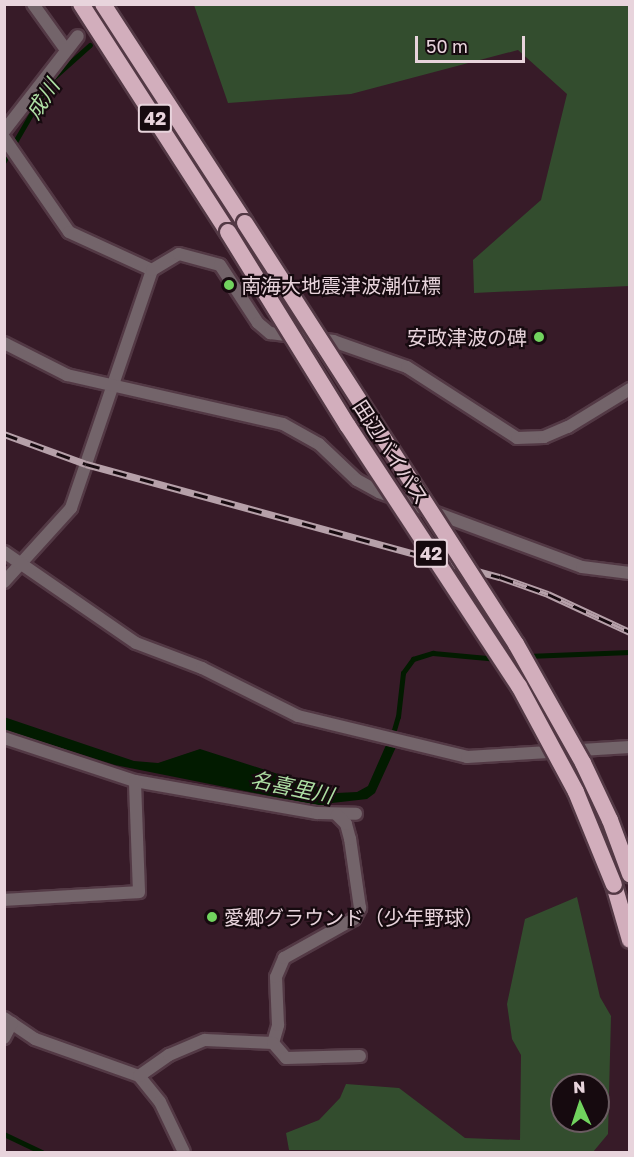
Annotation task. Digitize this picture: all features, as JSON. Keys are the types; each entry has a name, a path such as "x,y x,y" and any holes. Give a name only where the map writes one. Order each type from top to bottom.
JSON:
{"highway":[{"name":"田辺バイパス","path":"81,4 228,232 348,426 519,686 576,792 614,885 630,940"},
{"name":"田辺バイパス","path":"104,4 521,653 583,763 610,820 630,874"}],"street":[{"path":"33,4 66,50"},
{"path":"4,131 78,36"},
{"path":"4,138 69,232 152,270"},
{"path":"4,582 71,508 152,270 179,254 220,265 258,323 270,333 333,341 407,367 517,438 544,437 568,427 630,389"},
{"path":"4,343 68,375 283,424 320,444 357,480 379,492 582,567 630,573"},
{"path":"4,552 136,643 202,668 298,716 407,745 467,758 630,747"},
{"path":"4,738 135,781 337,815 356,814"},
{"path":"4,900 139,892 135,781"},
{"path":"273,1043 278,1025 276,977 284,958 354,919 360,908 350,839 346,824 337,815"},
{"path":"4,1038 8,1021 35,1039 139,1076 160,1102 184,1152"},
{"path":"139,1076 169,1055 205,1040 273,1043 286,1058 360,1056"}],"shaded area":[{"path":"194,5 629,5 629,286 474,293 473,260 541,200 567,94 518,50 351,94 228,103"},
{"path":"577,897 600,997 611,1016 610,1073 550,1073 550,1133 608,1133 593,1152 289,1150 286,1133 319,1120 340,1098 346,1084 399,1088 465,1138 520,1140 521,1055 512,1039 507,1004 525,919"}],"water":[{"path":"4,717 134,761 158,763 200,749 337,793 357,792 368,786 386,745 396,747 375,793 367,799 332,803 325,807 115,765 5,730"}],"waterway":[{"name":"成川","path":"4,161 51,80 90,45"},
{"name":"名喜里川","path":"527,656 630,652"},
{"name":"名喜里川","path":"388,751 398,717 403,673 413,659 433,653 498,659"},
{"path":"4,1134 42,1152"}],"railway":[{"path":"4,434 86,464 500,577 548,594 630,632"}],"place":[{"name":"南海大地震津波潮位標","path":"229,285"},
{"name":"安政津波の碑","path":"539,337"},
{"name":"愛郷グラウンド（少年野球）","path":"212,917"}]}
